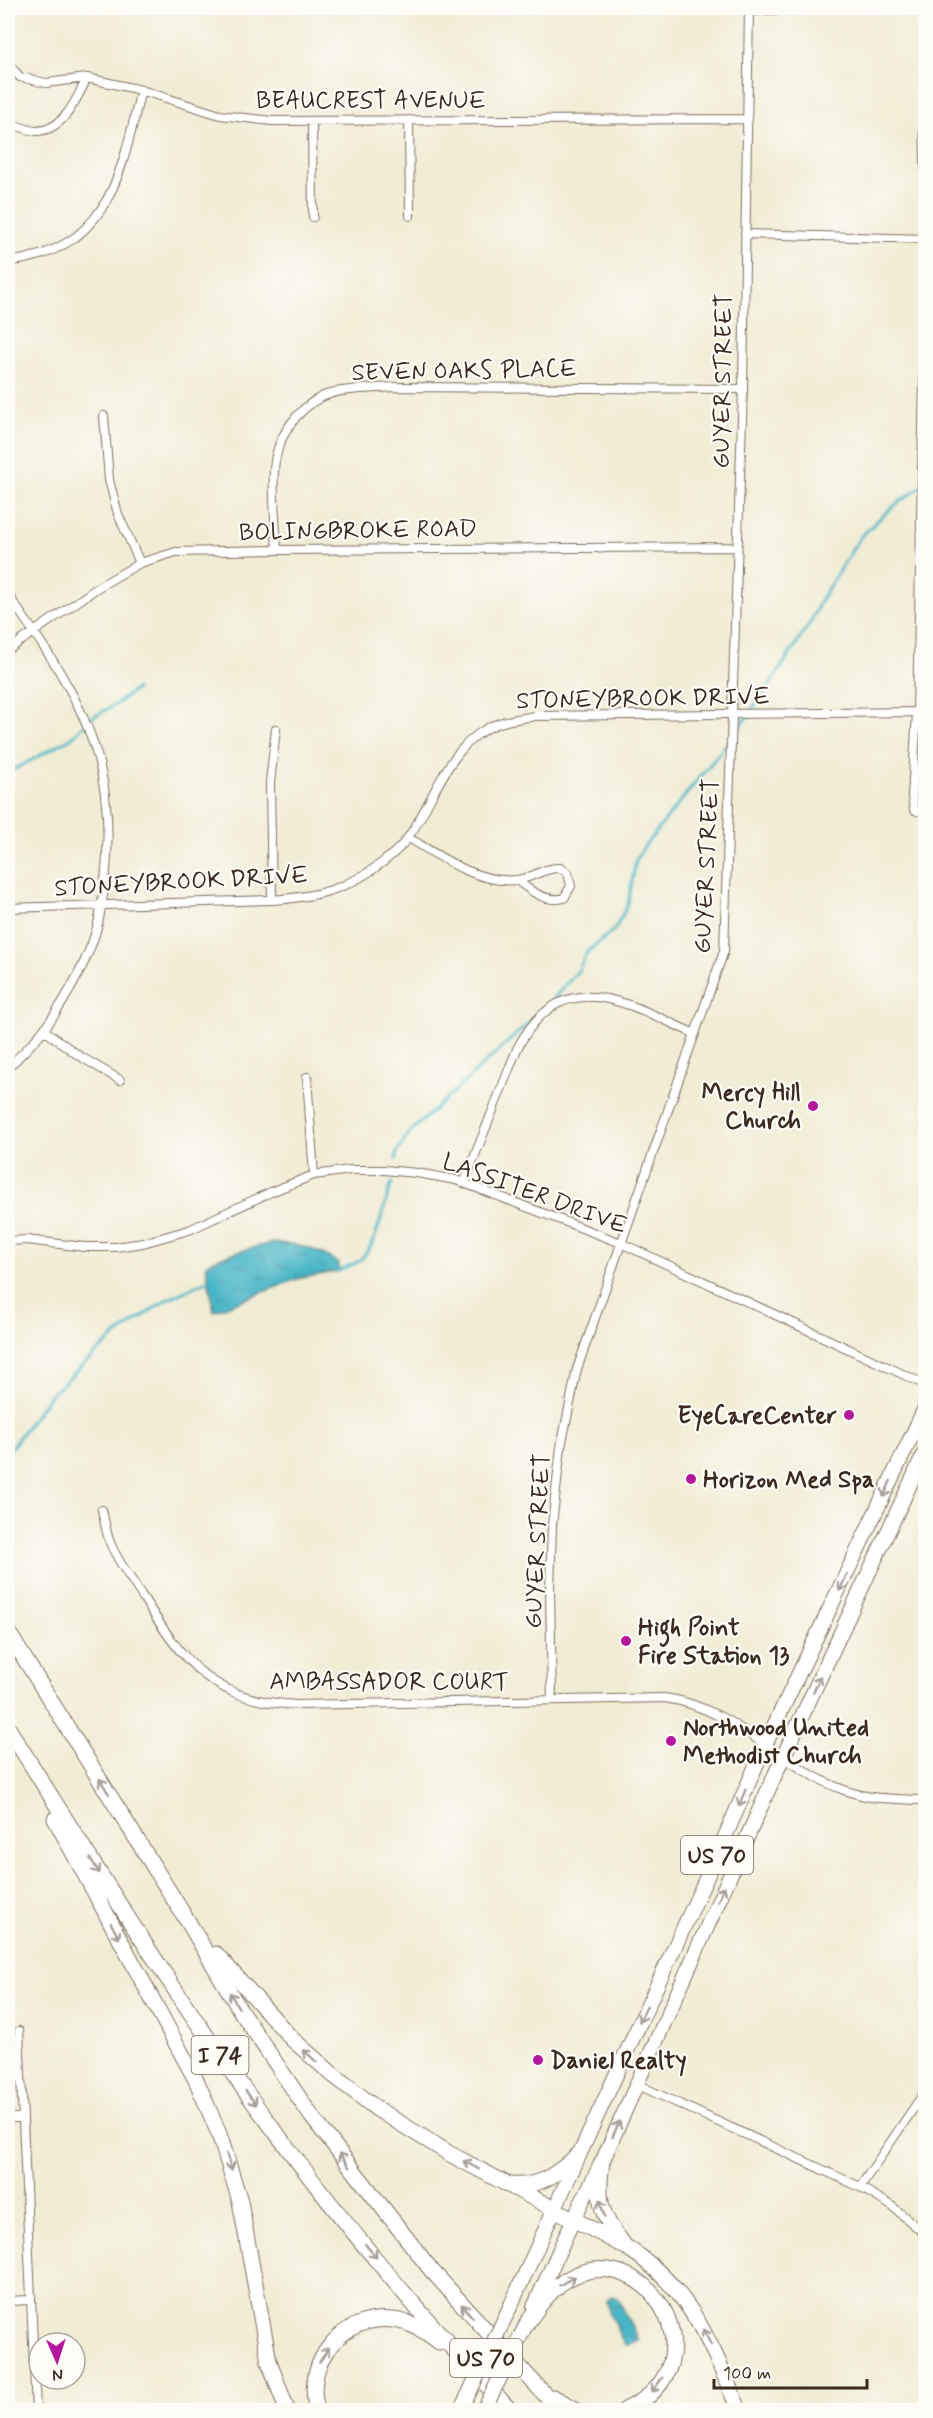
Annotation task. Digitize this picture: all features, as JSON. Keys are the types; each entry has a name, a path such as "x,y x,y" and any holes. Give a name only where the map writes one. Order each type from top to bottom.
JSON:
{"highway":[{"name":"I 74","path":"8,1632 269,2054 351,2170 432,2271 559,2410"},
{"name":"I 74","path":"8,1730 149,1950 242,2086 322,2192 462,2360 510,2410"},
{"path":"8,1730 196,2082 219,2134 240,2201 269,2361 286,2410"},
{"path":"190,1925 274,2020 332,2074 402,2126 626,2247 663,2274 694,2313 711,2344 739,2410"},
{"path":"507,2184 525,2186 543,2181 561,2170 579,2154"},
{"path":"602,2162 599,2188 601,2206 608,2223 626,2247"},
{"path":"527,2323 551,2292 581,2274 620,2273 649,2289 663,2307 668,2318 672,2351 666,2373 660,2384 645,2399 625,2410"},
{"path":"317,2410 314,2386 323,2355 336,2338 363,2323 384,2319 413,2325 462,2360"},
{"path":"535,2386 578,2410"}],"main road":[{"name":"US 70","path":"461,2410 721,1846 765,1745 926,1406"},
{"name":"US 70","path":"484,2410 602,2162 783,1756 926,1450"}],"street":[{"path":"749,9 813,8"},
{"name":"GUYER STREET","path":"552,1700 552,1537 561,1447 579,1360 724,951 743,389 749,9"},
{"name":"BEAUCREST AVENUE","path":"8,64 20,77 46,83 87,78 141,90 220,114 263,120 748,119"},
{"path":"8,123 36,131 51,127 62,119 78,99 87,78"},
{"path":"8,262 26,260 52,250 86,227 101,210 120,173 141,90"},
{"path":"409,120 410,216"},
{"path":"312,121 314,217"},
{"path":"924,122 926,190"},
{"path":"744,234 926,239"},
{"path":"926,284 921,711 912,796 914,810 926,813"},
{"name":"SEVEN OAKS PLACE","path":"277,550 274,462 279,444 299,413 312,401 336,392 392,387 743,389"},
{"path":"104,416 109,480 118,514 140,563"},
{"name":"BOLINGBROKE ROAD","path":"8,650 100,586 140,563 176,552 736,548"},
{"path":"8,594 56,664 75,701 97,757 106,796 107,850 99,921 85,958 67,995 44,1030 8,1068"},
{"name":"STONEYBROOK DRIVE","path":"8,908 272,900 307,897 337,890 367,875 388,859 409,838 444,773 464,746 487,728 506,721 535,716 921,711"},
{"path":"272,900 270,783 276,729"},
{"path":"409,838 475,873 494,878 517,880 545,870 560,868 568,873 572,886 564,898 555,900 540,895 517,880"},
{"path":"464,1183 517,1049 528,1028 548,1009 575,998 607,997 695,1034"},
{"path":"44,1030 78,1055 120,1080"},
{"path":"307,1077 314,1175"},
{"name":"LASSITER DRIVE","path":"8,1240 84,1247 116,1247 143,1243 189,1230 273,1191 314,1175 350,1170 417,1173 464,1183 621,1243 926,1385"},
{"name":"AMBASSADOR COURT","path":"102,1510 111,1546 175,1646 190,1664 207,1677 239,1695 258,1701 298,1705 648,1697 681,1700 719,1714 810,1773 846,1791 870,1797 926,1800"},
{"path":"19,2031 36,2410"},
{"path":"636,2084 860,2187 900,2212 926,2235"},
{"path":"860,2187 926,2090"},
{"path":"8,2118 23,2118"},
{"path":"8,2301 30,2300"}],"water":[{"path":"274,1243 292,1244 316,1251 339,1264 338,1271 297,1279 214,1311 206,1265 228,1255"},
{"path":"611,2296 618,2298 638,2340 625,2346 610,2314 607,2301"}],"waterway":[{"path":"735,733 810,623 821,599 861,536 890,509 920,487"},
{"path":"8,772 71,738 93,717 136,689"},
{"path":"544,1009 578,971 586,953 615,929 628,904 636,859 729,741"},
{"path":"396,1159 397,1152 410,1132 532,1020"},
{"path":"334,1269 338,1271 354,1264 366,1254 376,1235 392,1183"},
{"path":"8,1452 50,1395 115,1336 166,1300 211,1279"}],"place":[{"name":"Mercy Hill Church","path":"813,1106"},
{"name":"EyeCareCenter","path":"849,1415"},
{"name":"Horizon Med Spa","path":"691,1479"},
{"name":"High Point Fire Station 13","path":"626,1641"},
{"name":"Northwood United Methodist Church","path":"671,1741"},
{"name":"Daniel Realty","path":"538,2060"}]}
